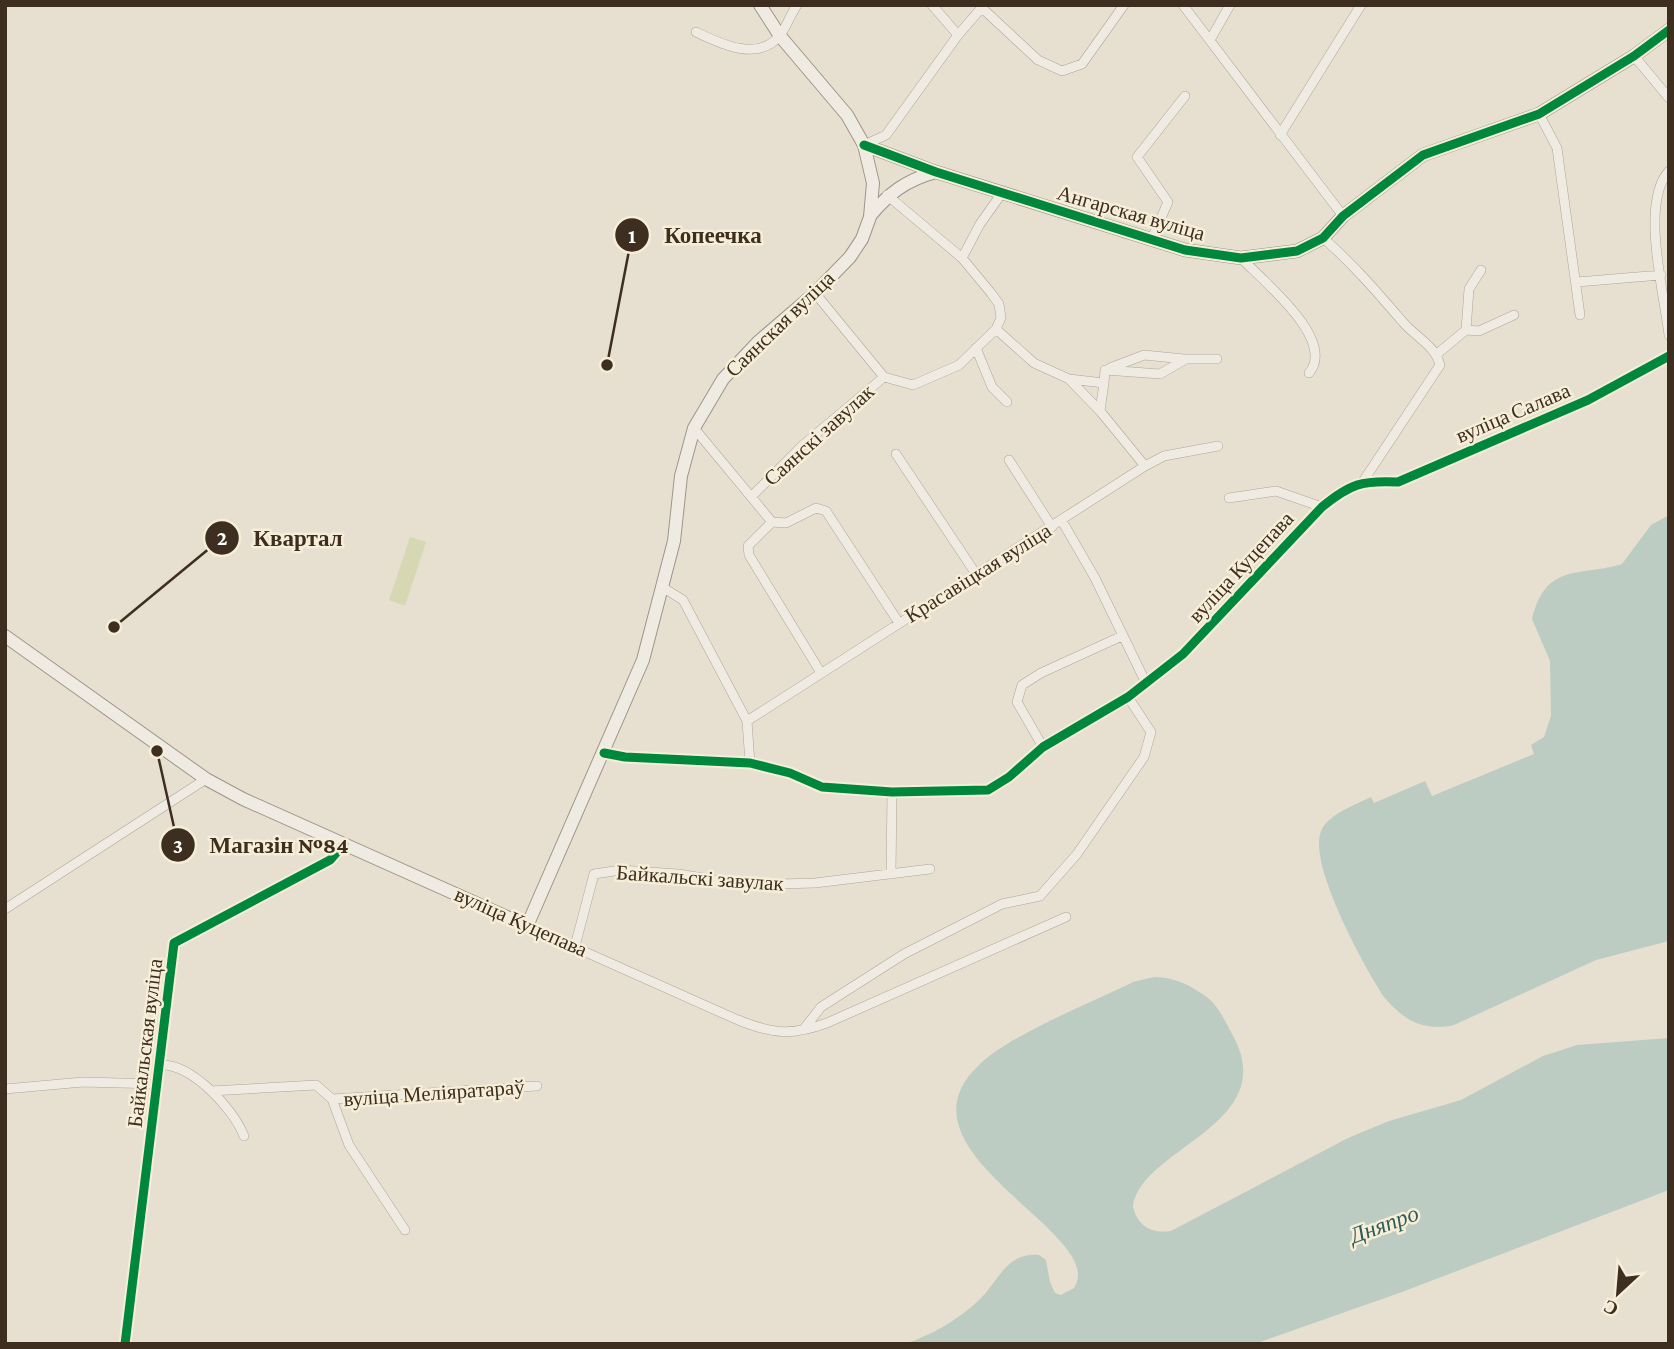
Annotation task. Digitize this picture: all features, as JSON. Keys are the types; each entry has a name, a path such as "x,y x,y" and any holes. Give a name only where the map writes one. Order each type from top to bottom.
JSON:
{"main road":[{"path":"760,5 780,36 846,114 864,145"},
{"name":"Ангарская вуліца","path":"864,145 936,172 1152,242 1241,258 1297,251 1323,238 1343,216 1423,155 1539,114 1634,56 1669,30"},
{"name":"Саянская вуліца","path":"527,926 643,660 674,541 681,476 694,428 723,379 771,329 815,293 854,252 870,216 873,183 864,145"},
{"path":"870,216 887,195 911,178 936,172"},
{"name":"вуліца Куцепава","path":"5,636 206,779 243,799 527,926"}],"street":[{"path":"696,32 731,49 764,47 780,36 797,5"},
{"path":"932,5 958,35"},
{"path":"864,145 886,135 958,35 983,7 1038,60 1062,71 1082,64 1124,5"},
{"path":"1183,5 1343,216"},
{"path":"1210,40 1230,5"},
{"path":"1280,135 1361,5"},
{"path":"1634,56 1669,98"},
{"path":"1152,242 1168,202 1137,157 1185,96"},
{"path":"1539,114 1557,148 1580,315"},
{"path":"1669,171 1661,180 1653,208 1669,335"},
{"path":"962,258 980,224 1002,193"},
{"path":"887,195 962,258 999,304 1001,318 996,329 1034,363 1069,379 1104,383"},
{"path":"1323,238 1389,303 1403,323 1437,354 1440,365 1364,481"},
{"path":"1241,258 1304,323 1316,356 1316,365 1309,373"},
{"path":"1466,330 1469,289 1481,270"},
{"path":"1577,282 1661,275"},
{"path":"815,293 884,377"},
{"path":"1437,354 1466,330 1479,331 1514,315"},
{"name":"Саянскі завулак","path":"751,497 803,445 884,377 913,385 959,365 996,329"},
{"path":"976,348 992,387 1007,402"},
{"path":"1105,370 1144,355 1217,359"},
{"name":"вуліца Салава","path":"1364,481 1398,482 1588,400 1669,356"},
{"path":"1105,370 1160,374 1186,359"},
{"path":"1100,411 1105,370"},
{"path":"1069,379 1100,411 1145,466"},
{"path":"694,428 772,522 786,523 816,509 826,511 899,623"},
{"name":"Красавіцкая вуліца","path":"747,721 1145,466 1164,456 1218,446"},
{"path":"896,454 976,575"},
{"path":"1009,460 1052,527"},
{"name":"вуліца Куцепава","path":"1146,682 1182,654 1322,507 1339,492 1364,481"},
{"path":"1229,498 1276,491 1322,507"},
{"path":"604,752 625,757 750,763 790,773 822,787 892,792 988,790 1009,777 1043,747 1128,697 1146,682 1095,578 1062,521"},
{"path":"772,522 748,546 749,555 821,673"},
{"path":"662,587 684,600 747,721 750,763"},
{"path":"1043,747 1017,702 1022,685 1041,673 1122,636"},
{"path":"803,1030 821,1007 904,954 1002,904 1040,896 1077,854 1144,757 1151,732 1128,697"},
{"path":"5,909 206,779"},
{"path":"891,874 892,792"},
{"name":"Байкальская вуліца","path":"125,1344 174,943 330,860 344,844"},
{"name":"Байкальскі завулак","path":"575,946 594,874 621,870 667,873 746,885 815,883 930,869"},
{"name":"вуліца Куцепава","path":"527,926 752,1026 780,1032 803,1030 1066,917"},
{"path":"159,1065 173,1064 211,1091 237,1118 244,1136"},
{"path":"5,1089 83,1082 157,1084"},
{"name":"вуліца Меліяратараў","path":"211,1091 316,1085 332,1100 349,1145 405,1230"},
{"name":"вуліца Меліяратараў","path":"332,1100 537,1086"}],"green space":[{"path":"410,537 426,542 405,606 389,600"}],"water":[{"path":"1669,515 1669,941 1596,960 1454,1025 1433,1027 1407,1018 1384,997 1340,914 1322,864 1319,844 1322,829 1337,814 1371,797 1374,803 1425,781 1432,796 1534,754 1531,745 1544,737 1551,716 1550,661 1532,619 1538,601 1546,588 1566,575 1622,564 1651,525"},
{"name":"Дняпро","path":"1154,977 1183,983 1208,998 1222,1014 1243,1065 1239,1091 1225,1113 1158,1168 1141,1186 1133,1207 1142,1224 1152,1230 1171,1231 1348,1138 1389,1121 1461,1100 1543,1056 1577,1045 1669,1038 1669,1190 1402,1292 1254,1344 904,1344 934,1332 962,1315 978,1301 1010,1263 1027,1255 1039,1255 1046,1260 1055,1293 1061,1295 1074,1288 1076,1266 1061,1242 1005,1189 978,1159 960,1129 958,1097 979,1065 993,1053 1052,1020 1133,982"}],"cycle path":[{"path":"864,145 936,172 1185,250 1241,258 1297,251 1323,238 1343,216 1423,155 1539,114 1634,56 1669,30"},
{"path":"604,753 625,757 750,763 790,773 822,787 892,792 988,790 1009,777 1043,747 1128,697 1183,654 1322,507 1341,493 1366,483 1398,482 1588,400 1669,356"},
{"path":"125,1344 174,943 330,860 344,844"}],"place":[{"name":"Копеечка","path":"607,365"},
{"name":"Квартал","path":"114,627"},
{"name":"Магазін №84","path":"157,751"}]}
